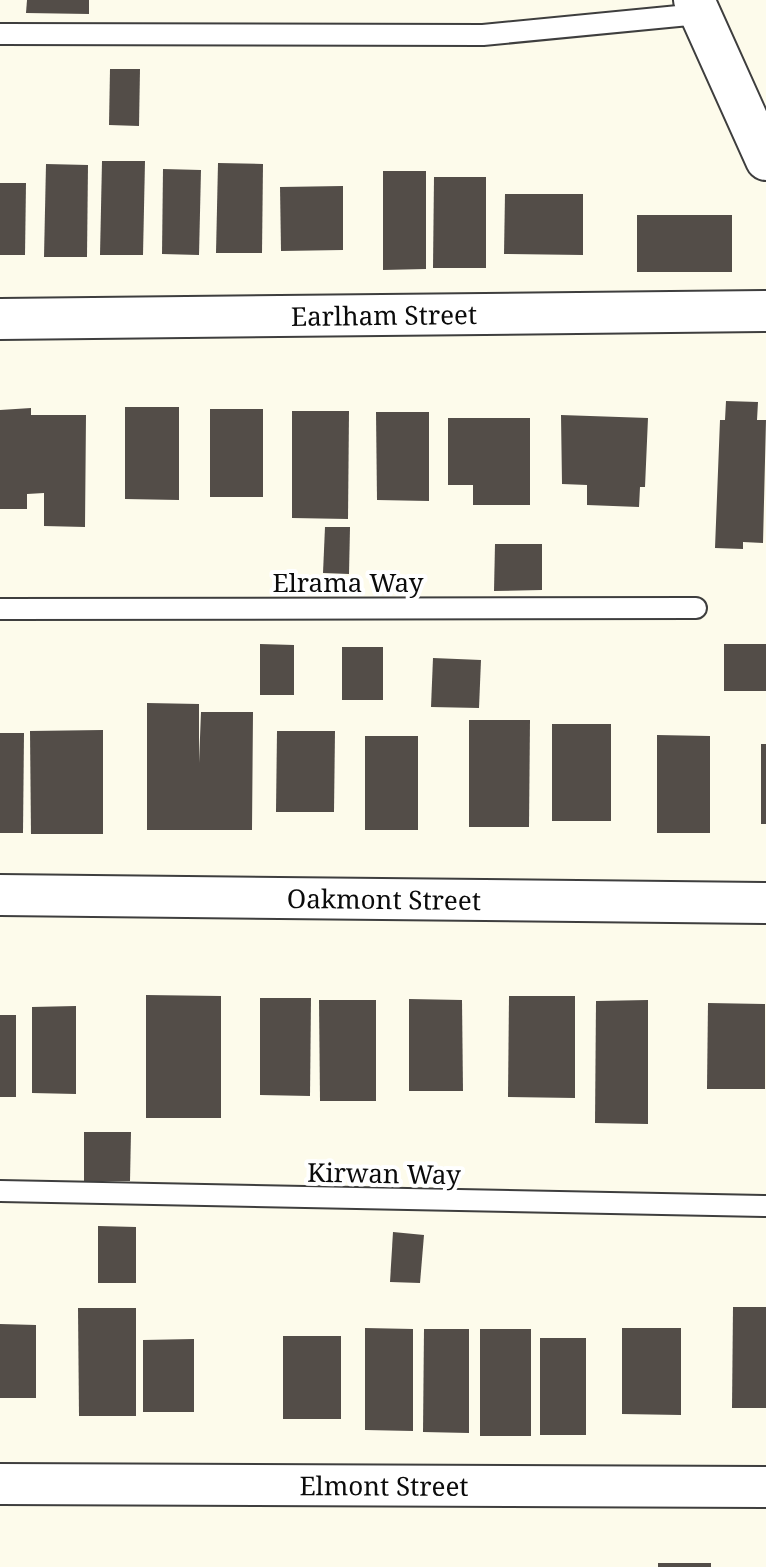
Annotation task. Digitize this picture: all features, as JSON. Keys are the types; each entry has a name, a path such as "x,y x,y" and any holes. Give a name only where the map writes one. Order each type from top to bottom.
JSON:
{"street":[{"path":"696,7 766,160"},
{"name":"Earlham Street","path":"0,319 766,311"},
{"name":"Oakmont Street","path":"0,895 766,903"},
{"name":"Elmont Street","path":"0,1484 766,1487"}],"lane":[{"path":"0,34 483,35 696,7"},
{"name":"Elrama Way","path":"0,609 696,608"},
{"name":"Kirwan Way","path":"0,1191 766,1206"}],"building":[{"path":"27,0 89,0 89,14 26,13"},
{"path":"110,69 140,69 139,126 109,125"},
{"path":"102,161 145,161 143,255 100,255"},
{"path":"218,163 263,164 262,253 216,253"},
{"path":"46,164 88,165 87,257 44,257"},
{"path":"163,169 201,170 199,255 162,254"},
{"path":"383,171 426,171 426,269 383,270"},
{"path":"434,177 486,177 486,268 433,268"},
{"path":"0,183 26,183 25,255 0,255"},
{"path":"343,186 343,250 281,251 280,187"},
{"path":"505,194 583,194 583,255 504,254"},
{"path":"637,215 732,215 732,272 637,272"},
{"path":"726,401 758,402 757,420 766,420 763,543 743,542 743,549 715,548 720,420 725,420"},
{"path":"125,407 179,407 179,500 125,499"},
{"path":"31,408 31,415 86,415 85,527 44,526 44,493 27,494 27,509 0,509 0,410"},
{"path":"210,409 263,409 263,497 210,497"},
{"path":"292,411 349,411 348,519 292,518"},
{"path":"376,412 429,412 429,501 377,500"},
{"path":"561,415 648,418 645,487 640,487 639,507 587,505 587,485 562,484"},
{"path":"448,418 530,418 530,505 473,505 473,485 448,485"},
{"path":"325,527 350,527 349,574 323,573"},
{"path":"495,544 542,544 542,590 494,591"},
{"path":"260,644 294,645 294,695 260,695"},
{"path":"724,644 766,644 766,691 724,691"},
{"path":"342,647 383,647 383,700 342,700"},
{"path":"433,658 481,660 479,708 431,707"},
{"path":"147,703 199,704 199,763 201,712 253,712 252,830 147,830"},
{"path":"469,720 530,720 529,827 469,827"},
{"path":"552,724 611,724 611,821 552,821"},
{"path":"103,730 103,834 31,834 30,731"},
{"path":"277,731 335,731 334,812 276,812"},
{"path":"0,733 24,733 23,833 0,833"},
{"path":"657,735 710,736 710,833 657,833"},
{"path":"365,736 418,736 418,830 365,830"},
{"path":"761,744 766,744 766,824 761,824"},
{"path":"146,995 221,996 221,1118 146,1118"},
{"path":"509,996 575,996 575,1098 508,1097"},
{"path":"260,998 311,998 310,1096 260,1095"},
{"path":"409,999 462,1000 463,1091 409,1091"},
{"path":"319,1000 376,1000 376,1101 320,1101"},
{"path":"648,1000 648,1124 595,1123 596,1001"},
{"path":"708,1003 765,1004 765,1089 707,1089"},
{"path":"76,1006 76,1094 32,1093 32,1007"},
{"path":"0,1015 16,1015 16,1097 0,1097"},
{"path":"84,1132 131,1132 130,1181 84,1181"},
{"path":"98,1226 136,1227 136,1283 98,1283"},
{"path":"393,1232 424,1235 420,1283 390,1282"},
{"path":"733,1307 766,1307 766,1408 732,1408"},
{"path":"78,1308 136,1308 136,1416 79,1416"},
{"path":"0,1324 36,1325 36,1398 0,1398"},
{"path":"365,1328 413,1329 413,1431 365,1430"},
{"path":"622,1328 681,1328 681,1415 622,1414"},
{"path":"424,1329 469,1329 469,1433 423,1432"},
{"path":"480,1329 531,1329 531,1436 480,1436"},
{"path":"283,1336 341,1336 341,1419 283,1419"},
{"path":"540,1338 586,1338 586,1435 540,1435"},
{"path":"194,1339 194,1412 143,1412 143,1340"},
{"path":"658,1563 711,1563 711,1567 658,1567"}]}
